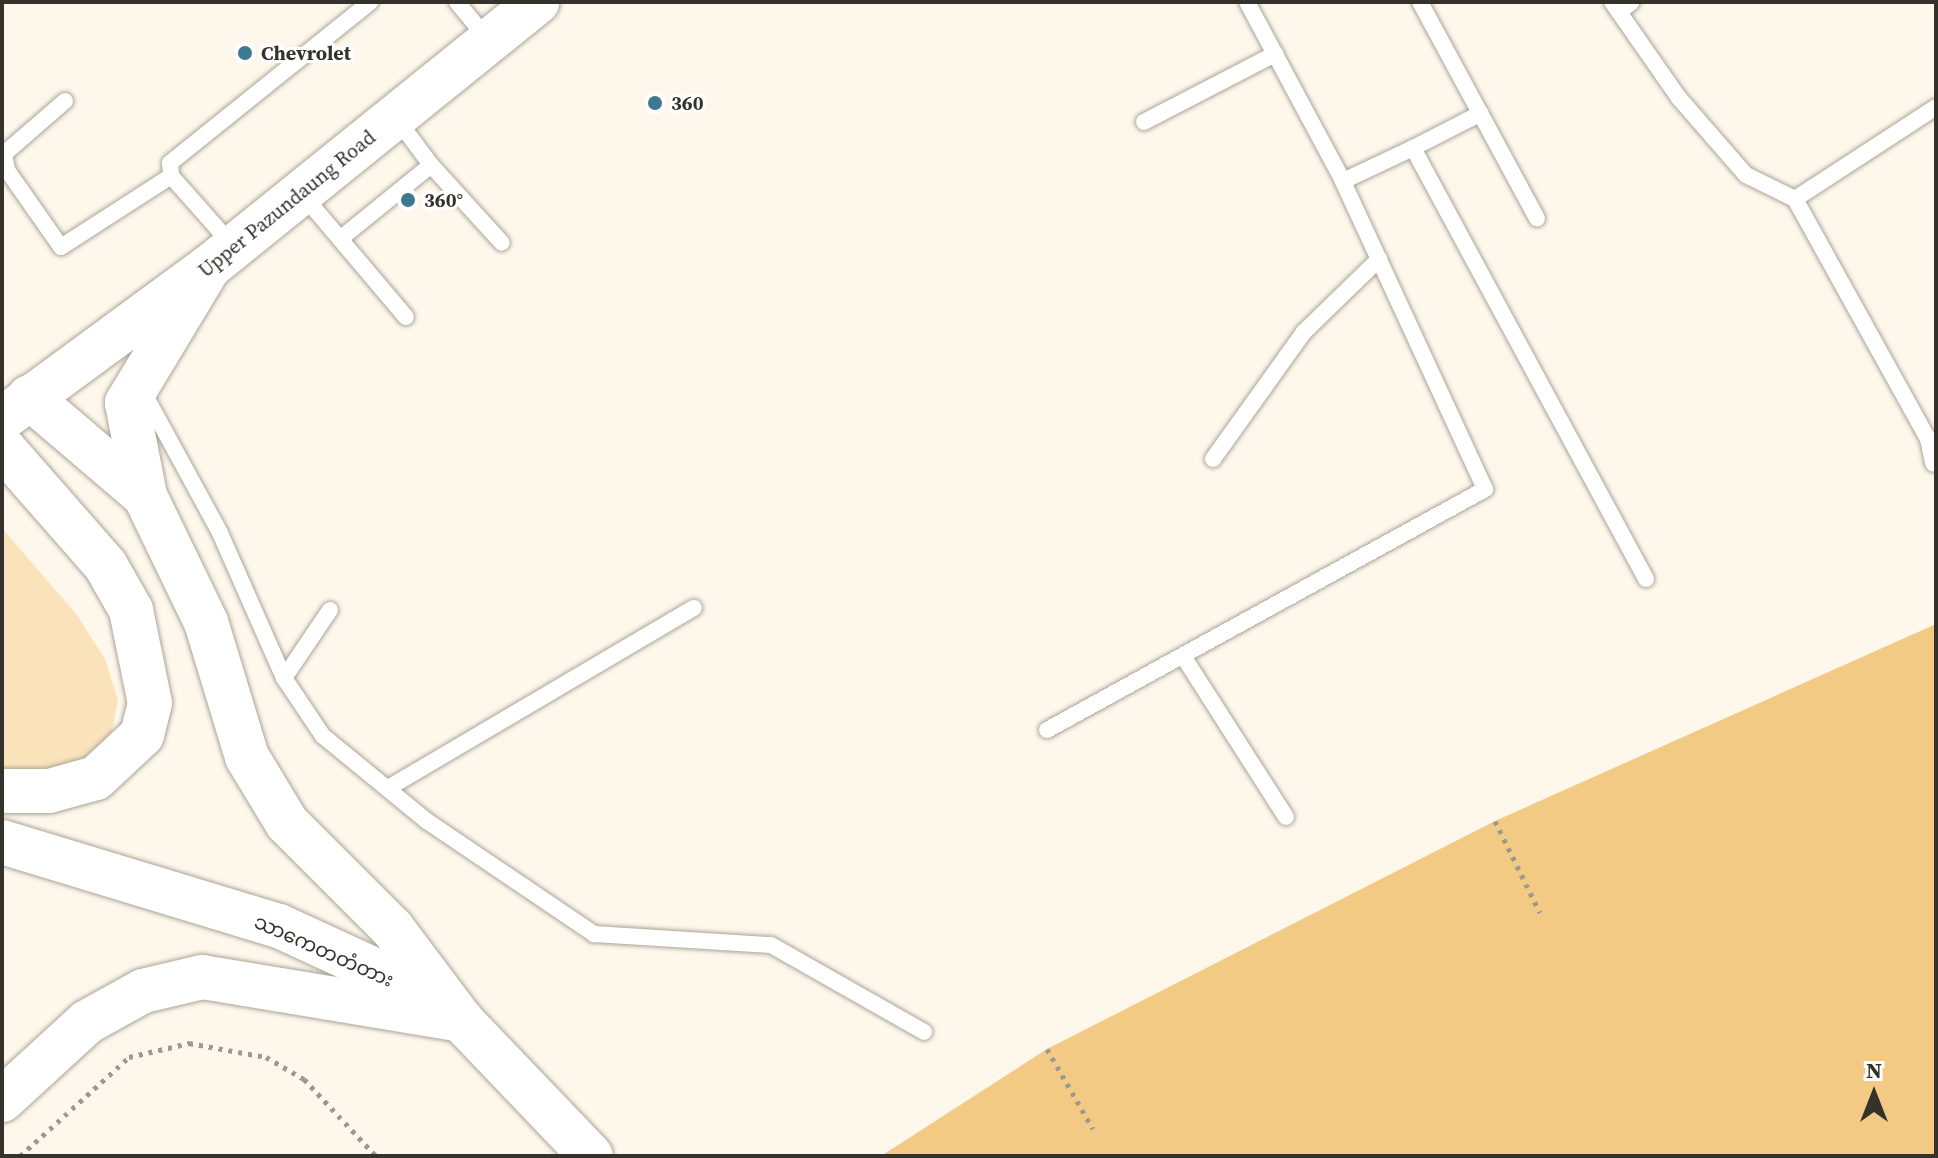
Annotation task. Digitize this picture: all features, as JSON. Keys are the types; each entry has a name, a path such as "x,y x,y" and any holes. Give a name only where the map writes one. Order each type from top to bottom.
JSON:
{"main road":[{"name":"Upper Pazundaung Road","path":"16,408 221,257 538,2"},
{"path":"221,257 135,380 126,424 145,496 206,622 247,757 263,784 287,823 392,928 461,1020"},
{"path":"16,408 145,496"},
{"path":"2,447 106,566 131,610 150,703 142,735 96,778 49,791 2,791"},
{"name":"သာကေတတံတား","path":"2,842 279,926 461,1020 591,1156"},
{"path":"2,1100 87,1022 143,991 202,977 461,1020"}],"lane":[{"path":"221,257 171,176 170,163 370,2"},
{"path":"457,2 489,42"},
{"path":"1047,730 1485,489 1343,181 1247,2"},
{"path":"1420,2 1537,218"},
{"path":"1621,5 1746,175 1795,199 1928,439 1933,463"},
{"path":"1144,122 1275,54"},
{"path":"65,101 4,154 7,170 61,247 171,176"},
{"path":"1795,199 1936,107"},
{"path":"1343,181 1481,113"},
{"path":"395,117 431,165 502,243"},
{"path":"1413,148 1646,579"},
{"path":"340,239 431,165"},
{"path":"301,193 406,317"},
{"path":"1213,459 1304,332 1379,259"},
{"path":"135,380 155,403 220,533 284,678 323,736 388,788 594,934 771,945 924,1032"},
{"path":"388,788 694,608"},
{"path":"284,678 330,610"},
{"path":"1183,656 1286,817"}],"path":[{"path":"1495,821 1540,913"},
{"path":"20,1156 129,1057 189,1043 266,1057 304,1079 376,1156"},
{"path":"1047,1049 1093,1129"}],"shaded area":[{"path":"2,528 77,615 105,659 118,700 110,741 83,772 2,770"},
{"path":"1936,624 1936,1156 881,1156 1047,1049 1495,821"}],"place":[{"name":"Chevrolet","path":"245,53"},
{"name":"360","path":"655,103"},
{"name":"360°","path":"408,200"}]}
